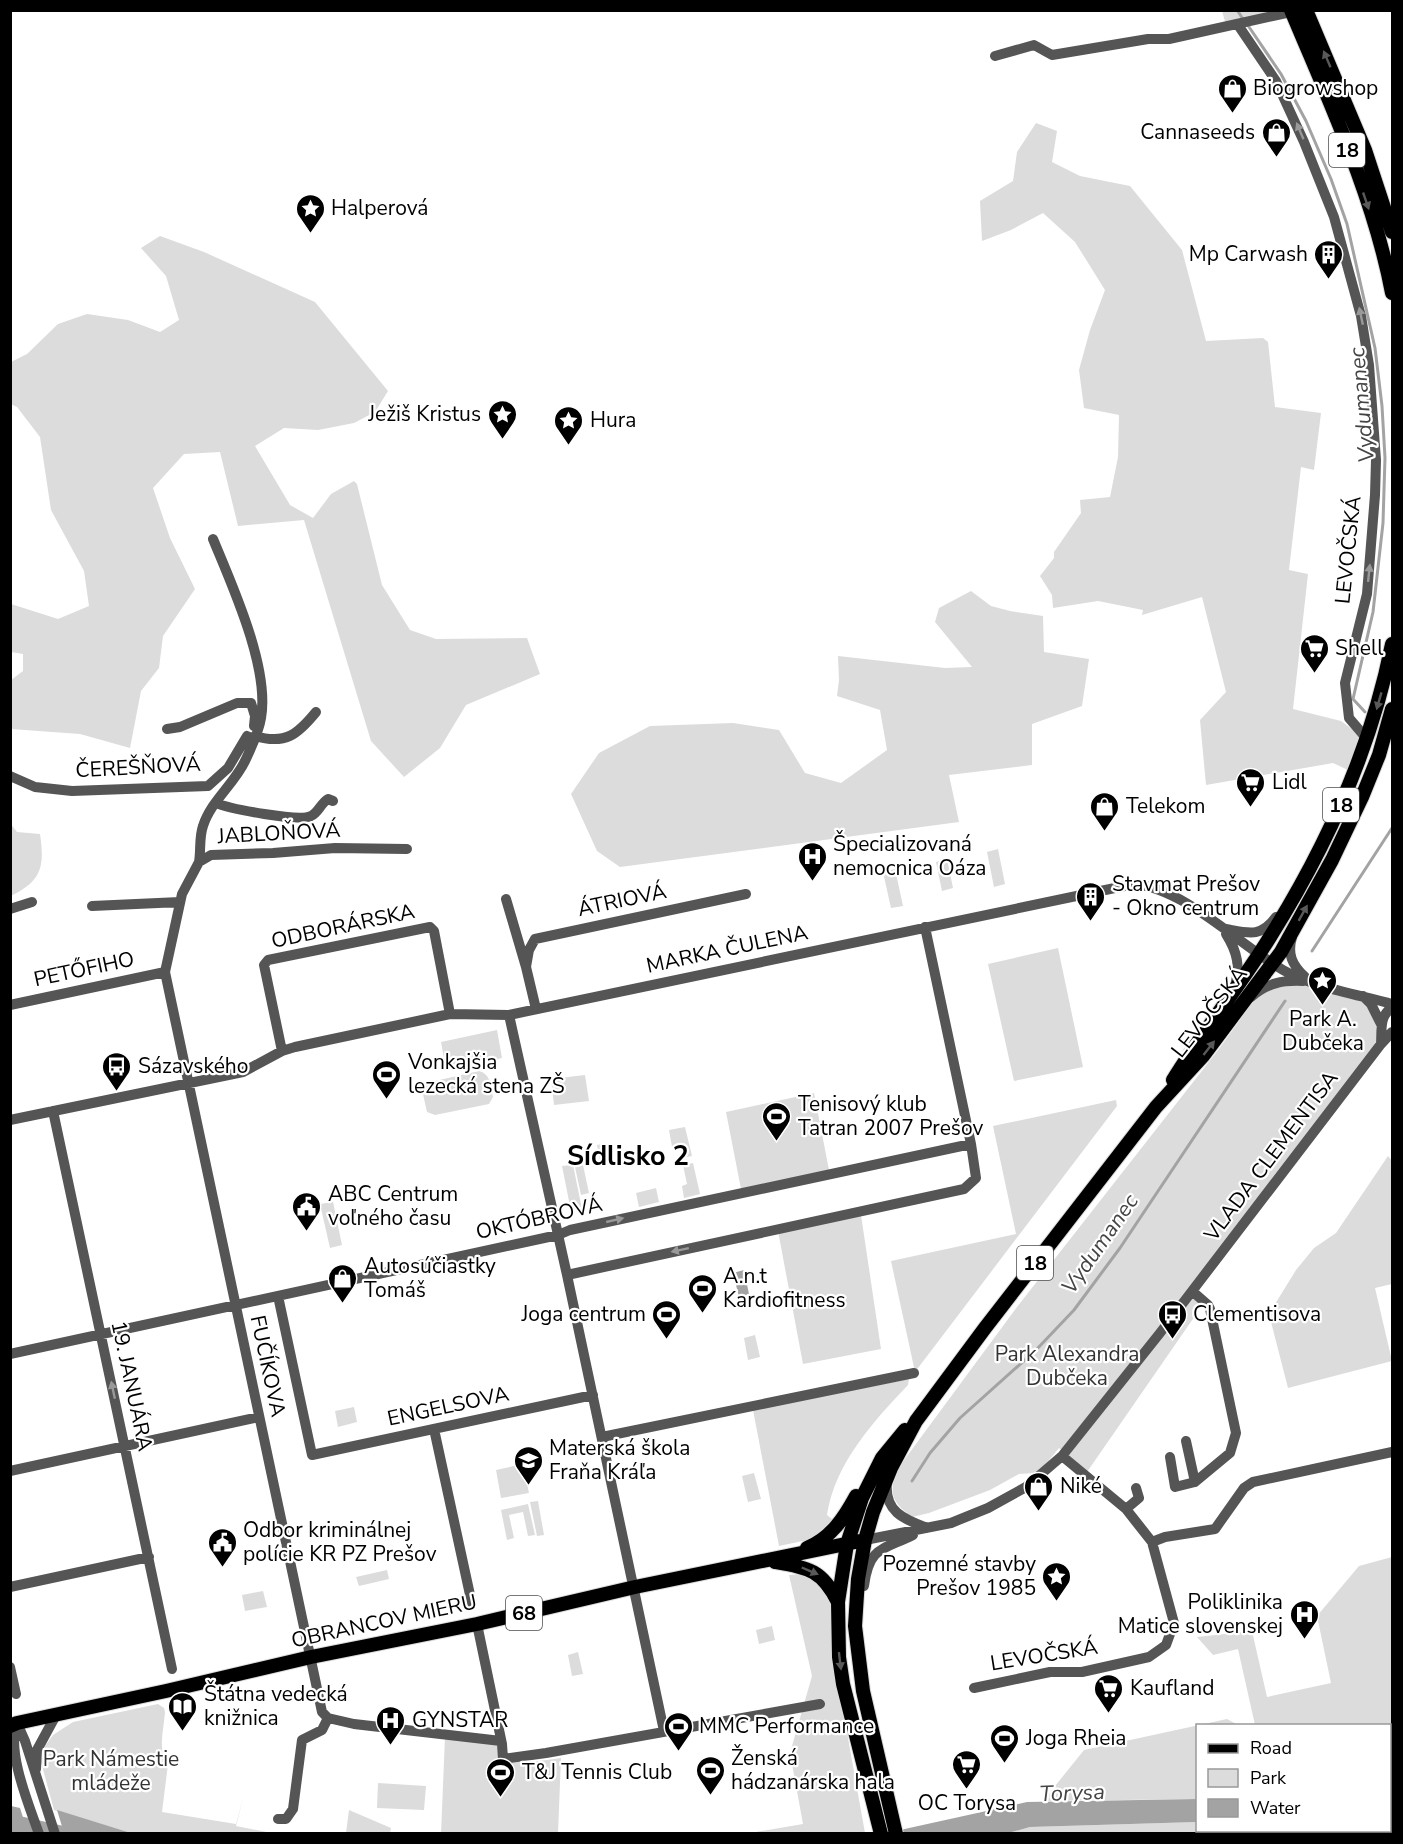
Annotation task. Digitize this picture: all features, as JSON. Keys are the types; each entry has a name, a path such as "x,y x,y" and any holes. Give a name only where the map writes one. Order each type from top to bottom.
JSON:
{"main road":[{"name":"18","path":"1306,10 1365,150 1392,232"},
{"name":"18","path":"1291,11 1359,180 1377,235 1392,293"},
{"name":"LEVOČSKÁ","path":"1156,1107 1196,1043 1259,953 1305,878 1331,829 1367,739 1381,695 1392,644"},
{"name":"LEVOČSKÁ","path":"880,1827 843,1684 839,1657 838,1602 847,1544 862,1498 916,1421 1014,1290 1156,1107 1203,1056 1243,1006 1273,963 1293,933 1362,797 1379,755 1392,709"},
{"name":"LEVOČSKÁ","path":"886,1463 865,1540 858,1579 856,1609 858,1665 896,1833"},
{"path":"767,1561 812,1546 837,1527 864,1480 886,1463"},
{"name":"OBRANCOV MIERU","path":"13,1723 311,1657 477,1624 634,1587 865,1540"},
{"name":"68","path":"767,1561 806,1568 815,1572 824,1578 838,1602"}],"street":[{"path":"995,56 1034,45 1052,55 1138,40 1169,39 1291,11"},
{"name":"LEVOČSKÁ","path":"1240,24 1276,81 1317,172 1334,217 1361,316 1369,365 1376,460 1373,545 1367,594 1345,684 1349,718 1367,739"},
{"name":"ČEREŠŇOVÁ","path":"206,852 202,827 216,803 241,770 252,737 261,720 263,697 254,651 241,607 213,538"},
{"name":"ČEREŠŇOVÁ","path":"10,776 35,787 72,791 208,786 228,768 252,737 254,707 251,703 237,703 180,727 167,729"},
{"path":"252,737 271,739 295,734 316,712"},
{"name":"ČEREŠŇOVÁ","path":"216,803 245,811 291,818 312,816 324,801 328,799 333,801"},
{"name":"JABLOŇOVÁ","path":"188,1083 165,972 182,894 206,852 273,853 335,848 407,849"},
{"path":"1223,929 1251,933 1267,928 1305,878"},
{"name":"MARKA ČULENA","path":"536,1009 1134,885 1147,885 1169,893 1287,972 1309,981"},
{"name":"ÁTRIOVÁ","path":"526,967 529,951 535,939 746,894"},
{"path":"10,1120 243,1072 282,1051 450,1014 509,1015 536,1009 506,899"},
{"path":"10,909 32,902"},
{"path":"92,906 180,902"},
{"name":"ODBORÁRSKA","path":"282,1051 264,965 268,960 430,927 434,931 450,1014"},
{"path":"567,1275 964,1189 976,1178 963,1103 925,927"},
{"path":"1223,929 1238,957 1235,988"},
{"path":"1293,933 1289,949 1292,960 1309,981"},
{"name":"PETŐFIHO","path":"10,1005 165,972"},
{"path":"1243,1006 1263,988 1276,982 1309,981 1392,1005 1384,1015 1381,1024 1381,1044"},
{"path":"1363,996 1371,1004 1381,1024"},
{"path":"509,1015 664,1731"},
{"name":"VLADA CLEMENTISA","path":"865,1540 951,1523 988,1508 1026,1487 1062,1456 1073,1445 1392,1032"},
{"name":"FUČÍKOVA","path":"188,1083 320,1708 328,1718"},
{"name":"19. JANUÁRA","path":"53,1111 172,1669"},
{"name":"OKTÓBROVÁ","path":"10,1354 558,1235 570,1230 729,1195 971,1144"},
{"path":"1170,1457 1175,1487 1195,1482 1230,1453 1236,1433 1210,1309 1192,1291"},
{"name":"ENGELSOVA","path":"278,1296 312,1455 593,1395"},
{"path":"602,1437 914,1373"},
{"path":"10,1471 259,1417"},
{"path":"434,1429 472,1604"},
{"path":"1186,1441 1195,1482"},
{"path":"1062,1456 1126,1509 1152,1542 1165,1537 1215,1529 1244,1488 1253,1482 1392,1452"},
{"path":"886,1463 886,1491 889,1502 898,1515 927,1528"},
{"path":"1126,1509 1139,1498 1136,1488"},
{"path":"858,1665 864,1584 870,1560 888,1544 927,1528"},
{"name":"LEVOČSKÁ","path":"974,1688 1050,1672 1082,1672 1149,1657 1166,1645 1174,1623 1152,1542"},
{"path":"10,1587 149,1557"},
{"path":"477,1624 503,1759 820,1704"},
{"path":"10,1667 16,1694"},
{"path":"38,1779 37,1750 56,1715"},
{"path":"278,1819 286,1818 292,1809 302,1740 322,1730 328,1718 354,1724 501,1741"},
{"path":"13,1723 13,1742 19,1772 39,1833"},
{"path":"13,1723 38,1779 55,1833"},
{"path":"10,1760 19,1772"}],"green space":[{"path":"1222,11 1281,11 1226,25"},
{"path":"1036,123 1057,131 1052,162 1080,176 1130,186 1182,250 1206,341 1263,338 1268,342 1275,407 1321,413 1314,470 1301,467 1289,570 1308,574 1293,709 1341,721 1360,735 1348,770 1333,763 1206,785 1200,720 1226,692 1202,597 1142,615 1143,610 1098,601 1053,608 1052,595 1040,576 1054,558 1054,552 1081,513 1080,500 1110,497 1118,457 1119,415 1084,408 1079,370 1090,330 1105,290 1075,242 1043,213 1011,230 982,241 980,201 1013,181 1017,152"},
{"path":"160,236 204,252 315,302 388,391 375,412 354,423 318,430 284,428 255,446 290,505 313,518 331,494 354,481 357,484 382,585 410,630 436,639 527,638 540,674 466,705 440,748 404,777 371,741 304,520 238,526 220,452 184,454 153,488 170,538 195,589 163,636 159,668 141,691 130,748 80,734 11,729 11,680 23,671 23,654 11,652 11,604 58,619 89,606 84,571 51,510 40,437 17,407 11,404 11,362 27,354 58,324 87,314 128,320 160,332 179,320 166,276 141,248"},
{"path":"971,591 991,606 1043,616 1044,652 1089,659 1082,706 1032,724 1032,765 949,775 959,822 620,867 597,851 571,794 599,753 650,726 733,723 779,730 805,773 841,783 887,750 880,710 837,696 838,656 945,668 972,667 935,622 939,608"},
{"path":"10,823 17,832 40,834 42,856 35,879 11,896"},
{"path":"998,849 1005,884 994,887 987,852"},
{"path":"947,859 953,888 942,891 936,862"},
{"path":"895,869 903,906 891,908 883,872"},
{"path":"1058,948 1083,1067 1014,1081 988,964"},
{"name":"Park Alexandra Dubčeka","path":"1306,982 1357,991 1372,1014 1378,1041 1201,1280 1197,1313 1087,1472 1059,1448 1035,1473 1019,1474 990,1490 912,1517 900,1507 894,1497 893,1486 896,1471 1017,1307 1219,1049 1261,991"},
{"path":"497,1030 502,1058 446,1069 441,1042"},
{"path":"479,1071 490,1081 493,1097 489,1104 435,1115 427,1112 422,1090 426,1083"},
{"path":"585,1075 589,1101 554,1105 551,1079"},
{"name":"Tenisový klub Tatran 2007 Prešov","path":"814,1093 829,1170 741,1189 726,1112"},
{"path":"1116,1100 1117,1106 915,1372 891,1261 1016,1234 993,1126"},
{"path":"685,1127 692,1156 682,1158 680,1146 672,1147 669,1130"},
{"path":"607,1143 611,1164 601,1166 597,1145"},
{"path":"1388,1156 1392,1161 1392,1284 1375,1288 1392,1361 1288,1388 1269,1314 1296,1270 1314,1248 1336,1233"},
{"path":"693,1163 700,1194 684,1198 682,1186 687,1184 683,1165"},
{"path":"573,1165 582,1209 571,1211 562,1166"},
{"path":"583,1165 589,1193 581,1195 575,1167"},
{"path":"656,1188 659,1202 639,1207 636,1193"},
{"path":"333,1202 342,1245 330,1248 320,1204"},
{"path":"861,1215 881,1349 803,1364 778,1231"},
{"path":"755,1335 760,1357 748,1360 744,1338"},
{"path":"909,1379 908,1385 869,1429 847,1461 831,1496 827,1515 832,1519 822,1537 779,1546 753,1410"},
{"path":"354,1407 357,1422 338,1427 335,1411"},
{"path":"523,1464 529,1493 501,1498 496,1470"},
{"path":"754,1473 761,1499 748,1502 742,1476"},
{"path":"538,1501 544,1535 537,1536 530,1502"},
{"path":"528,1504 535,1535 528,1536 523,1512 509,1515 514,1538 507,1540 501,1510"},
{"path":"1392,1557 1391,1774 1391,1724 1255,1724 1238,1649 1213,1655 1197,1637 1252,1631 1267,1697 1331,1683 1317,1616 1359,1566"},
{"path":"387,1570 389,1579 359,1586 356,1577"},
{"path":"789,1575 814,1576 829,1591 834,1660 865,1833 744,1834 803,1824 790,1753 812,1676"},
{"path":"263,1591 267,1607 245,1611 242,1595"},
{"path":"772,1626 775,1640 759,1644 756,1630"},
{"path":"578,1652 583,1674 572,1676 568,1655"},
{"name":"Park Námestie mládeže","path":"158,1704 164,1708 165,1712 162,1746 168,1764 162,1812 236,1824 244,1795 236,1826 272,1833 131,1833 54,1810 41,1762 45,1746 53,1735 73,1722"},
{"path":"1227,1719 1236,1724 1204,1724"},
{"path":"1196,1726 1196,1799 1043,1801 1084,1750"},
{"name":"T&J Tennis Club","path":"445,1737 505,1746 514,1758 521,1760 561,1758 558,1833 441,1834"},
{"path":"378,1783 426,1786 424,1810 377,1808"},
{"path":"1391,1805 1392,1833 1005,1834 1030,1827 1196,1822 1196,1832 1391,1832"},
{"path":"349,1810 391,1828 390,1833 346,1833"}],"water":[{"path":"744,1270 749,1294 739,1297 733,1273"},
{"path":"1196,1799 1196,1822 1030,1827 1005,1834 882,1834 1027,1802"},
{"path":"11,1806 20,1808 28,1833 11,1833"},
{"path":"57,1810 131,1833 64,1833"}],"waterway":[{"name":"Vydumanec","path":"1237,10 1243,19"},
{"name":"Vydumanec","path":"1247,24 1281,74 1306,121 1331,179 1347,224 1375,348 1385,458 1383,523 1373,612 1353,699 1365,712"},
{"name":"Vydumanec","path":"1312,951 1392,828"},
{"name":"Vydumanec","path":"912,1481 930,1453 960,1418 1036,1350 1074,1310 1120,1248 1285,1001"},
{"name":"Torysa","path":"10,1822 63,1834"}],"place":[{"name":"Biogrowshop","path":"1232,114"},
{"name":"Cannaseeds","path":"1276,158"},
{"name":"Halperová","path":"310,234"},
{"name":"Mp Carwash","path":"1329,280"},
{"name":"Ježiš Kristus","path":"502,440"},
{"name":"Hura","path":"569,446"},
{"name":"Shell","path":"1314,674"},
{"name":"Lidl","path":"1251,808"},
{"name":"Telekom","path":"1105,832"},
{"name":"Špecializovaná nemocnica Oáza","path":"812,882"},
{"name":"Stavmat Prešov - Okno centrum","path":"1091,922"},
{"name":"Park A. Dubčeka","path":"1323,1006"},
{"name":"Sázavského","path":"117,1092"},
{"name":"Vonkajšia lezecká stena ZŠ","path":"387,1100"},
{"name":"Tenisový klub Tatran 2007 Prešov","path":"777,1142"},
{"name":"ABC Centrum voľného času","path":"307,1232"},
{"name":"Autosúčiastky Tomáš","path":"343,1304"},
{"name":"A.n.t Kardiofitness","path":"702,1314"},
{"name":"Joga centrum","path":"667,1340"},
{"name":"Clementisova","path":"1172,1340"},
{"name":"Materská škola Fraňa Kráľa","path":"528,1486"},
{"name":"Niké","path":"1039,1512"},
{"name":"Odbor kriminálnej polície KR PZ Prešov","path":"222,1568"},
{"name":"Pozemné stavby Prešov 1985","path":"1057,1602"},
{"name":"Poliklinika Matice slovenskej","path":"1304,1640"},
{"name":"Kaufland","path":"1109,1714"},
{"name":"Štátna vedecká knižnica","path":"183,1732"},
{"name":"GYNSTAR","path":"391,1746"},
{"name":"MMC Performance","path":"678,1752"},
{"name":"Joga Rheia","path":"1005,1764"},
{"name":"OC Torysa","path":"967,1790"},
{"name":"Ženská hádzanárska hala","path":"710,1796"},
{"name":"T&J Tennis Club","path":"501,1798"}],"district":[{"name":"Sídlisko 2","path":"628,1156"}]}
